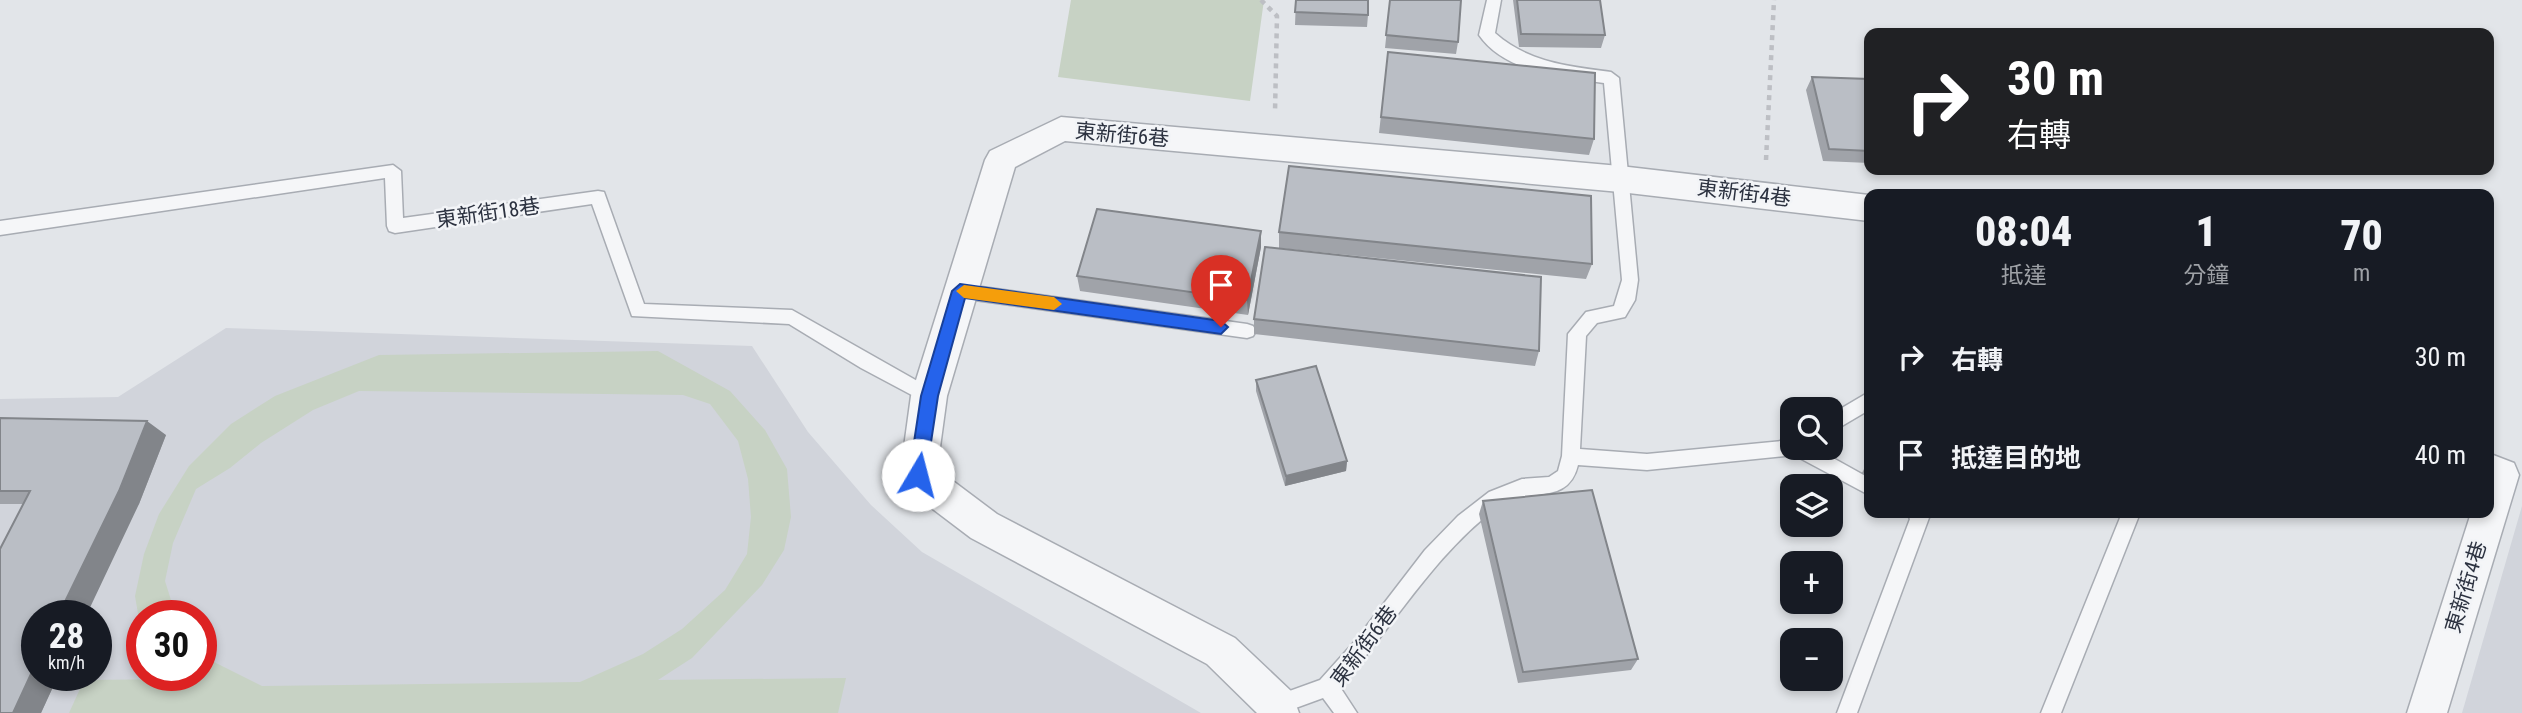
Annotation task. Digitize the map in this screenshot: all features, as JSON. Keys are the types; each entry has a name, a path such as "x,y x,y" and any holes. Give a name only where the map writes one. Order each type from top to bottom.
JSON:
{"street":[{"name":"東新街6巷","path":"1278,709 1221,651 984,526 918,475 929,396 1001,160 1060,129 1620,179"},
{"name":"東新街4巷","path":"1620,179 1864,207"},
{"name":"東新街4巷","path":"2494,471 2501,475 2494,498"},
{"name":"東新街4巷","path":"2427,713 2488,518"}],"lane":[{"path":"1494,0 1487,36 1498,47 1531,66 1611,78 1620,179"},
{"name":"東新街18巷","path":"0,228 393,171 395,226 598,197 638,311 792,317 867,363 929,396"},
{"name":"東新街6巷","path":"1347,713 1327,687 1362,648 1432,556 1465,522 1496,498 1521,487 1552,485 1566,475 1571,456 1577,334 1592,317 1619,312 1626,300 1630,280 1620,179"},
{"path":"960,291 1247,331"},
{"path":"1843,417 1864,403"},
{"path":"1571,456 1647,463 1780,449"},
{"path":"1820,460 1864,484"},
{"path":"1847,713 1920,518"},
{"path":"2052,713 2130,518"},
{"path":"1278,709 1327,687"}],"path":[{"path":"1261,0 1277,16 1275,148"},
{"path":"1764,196 1774,0"}],"shaded area":[{"path":"226,328 752,346 808,432 871,505 922,552 1201,713 0,713 0,399 118,397"},
{"path":"2522,506 2522,713 2462,713"}],"green space":[{"path":"1071,0 1264,0 1250,101 1058,77"},
{"path":"658,351 730,391 765,430 787,469 791,517 784,550 762,585 692,658 658,680 846,678 838,713 69,713 79,691 112,691 112,680 126,680 126,691 217,691 217,664 262,686 580,682 643,654 682,629 725,590 747,554 751,517 748,479 738,441 710,404 683,395 359,391 313,410 196,489 173,543 165,581 171,600 136,600 144,554 159,514 189,466 231,424 275,396 379,355"}],"building":[{"path":"1296,0 1368,0 1368,15 1295,12"},
{"path":"1390,0 1461,0 1458,42 1386,35"},
{"path":"1517,0 1600,0 1605,35 1521,34"},
{"path":"1388,52 1595,73 1594,139 1381,117"},
{"path":"1812,77 1864,79 1864,151 1829,149"},
{"path":"1289,166 1591,196 1592,264 1279,232"},
{"path":"1097,209 1261,231 1247,300 1077,276"},
{"path":"1265,247 1541,277 1539,351 1254,319"},
{"path":"1316,366 1347,461 1286,476 1256,380"},
{"path":"0,418 147,421 119,491 66,600 21,600 21,691 23,691 13,713 0,713 0,549 30,491 0,491"},
{"path":"1592,490 1638,659 1523,672 1483,501"}],"slow traffic":[{"path":"964,291 1054,304"}],"route":[{"path":"918,475 929,396 960,291 1221,327"}]}
